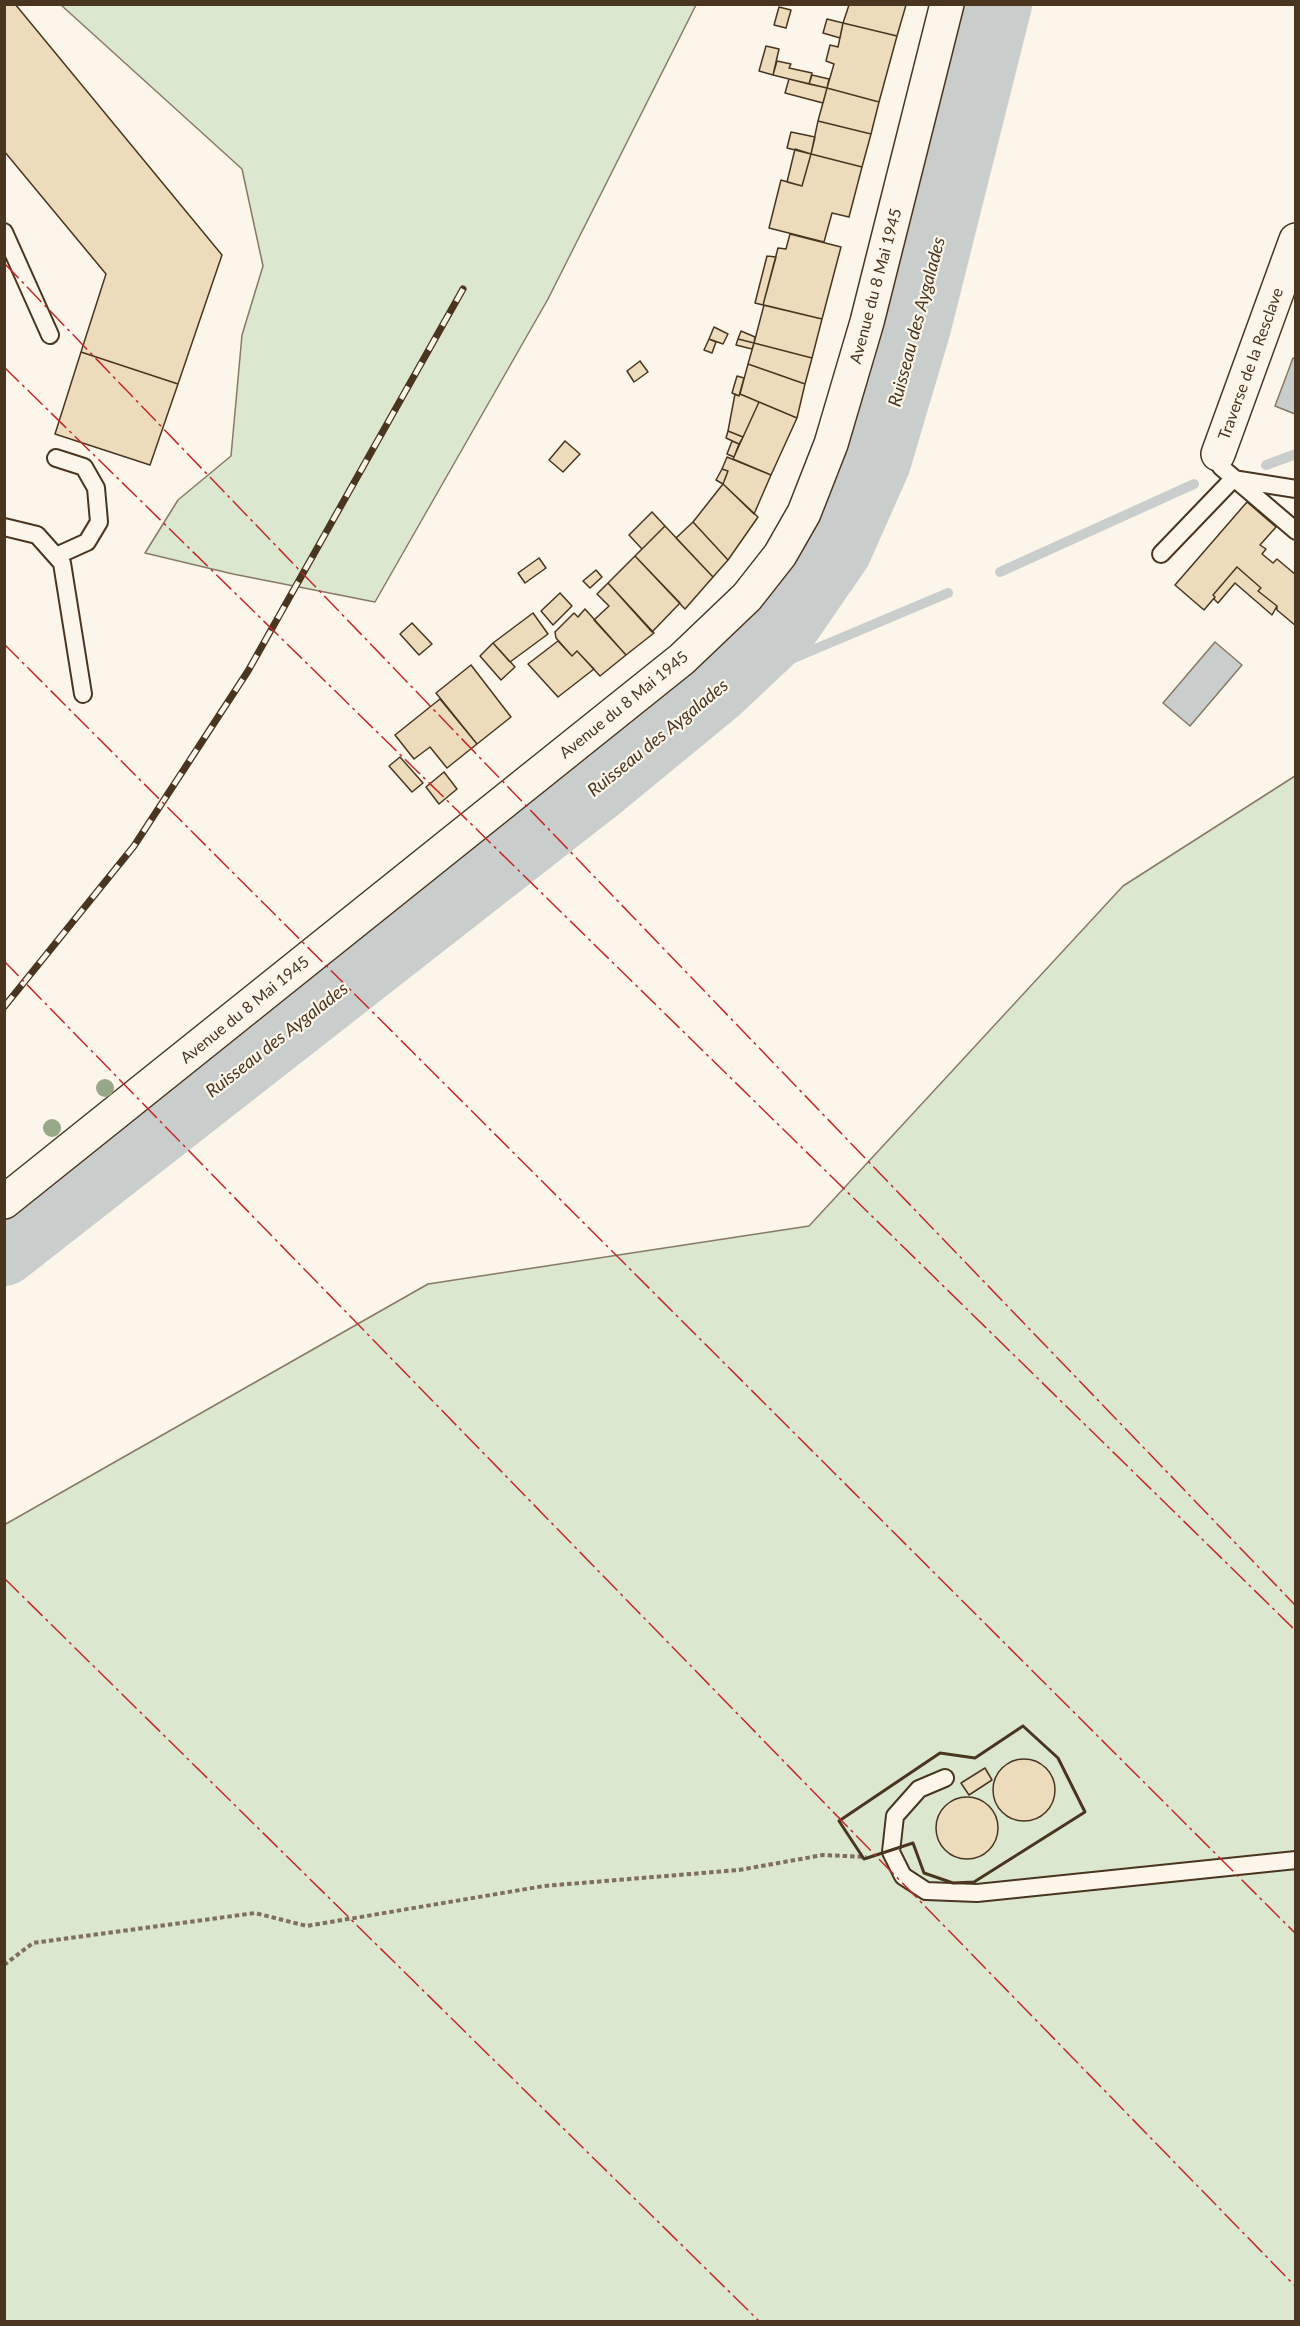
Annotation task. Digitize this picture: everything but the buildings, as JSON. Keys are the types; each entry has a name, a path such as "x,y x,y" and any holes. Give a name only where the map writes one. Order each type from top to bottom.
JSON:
{"main road":[{"name":"Avenue du 8 Mai 1945","path":"4,1202 682,659 747,597 773,564 804,513 831,444 867,322 947,4"},
{"name":"Traverse de la Resclave","path":"1226,466 1296,240"}],"lane":[{"path":"4,232 50,334"},
{"path":"56,458 84,467 96,488 99,522 87,542 56,556"},
{"path":"1226,466 1296,489"},
{"path":"1226,466 1296,531"},
{"path":"1161,554 1226,466"},
{"path":"4,527 37,535 62,563 83,694"},
{"path":"945,1778 920,1790 895,1816 891,1852 903,1876 926,1891 948,1894 977,1893 1296,1860"}],"path":[{"path":"4,1965 33,1943 255,1913 308,1926 544,1886 739,1870 823,1855 894,1858"}],"green space":[{"path":"61,5 696,5 548,299 375,602 233,574 145,553 178,500 231,456 242,335 263,266 242,169"},
{"path":"1295,776 1295,2321 5,2321 4,1525 428,1284 809,1226 1123,886"}],"shaded area":[{"path":"1293,358 1296,359 1295,414 1275,406"},
{"path":"1215,642 1242,665 1190,726 1163,703"}],"waterway":[{"name":"Ruisseau des Aygalades","path":"4,1253 600,787 718,690 788,624 839,550 878,462 918,327 999,4"},
{"path":"1266,465 1296,454"},
{"path":"1000,572 1194,484"},
{"path":"718,690 948,593"}],"railway":[{"path":"4,1007 134,846 248,671 463,289"}],"wall":[{"path":"1023,1726 1058,1758 1085,1812 974,1882 953,1883 924,1873 913,1843 864,1859 839,1821 940,1753 975,1758 1023,1726"}],"power":[{"path":"4,263 1296,1606"},
{"path":"4,367 1296,1631"},
{"path":"4,644 1296,1934"},
{"path":"4,961 1296,2287"},
{"path":"4,1578 760,2322"}]}
